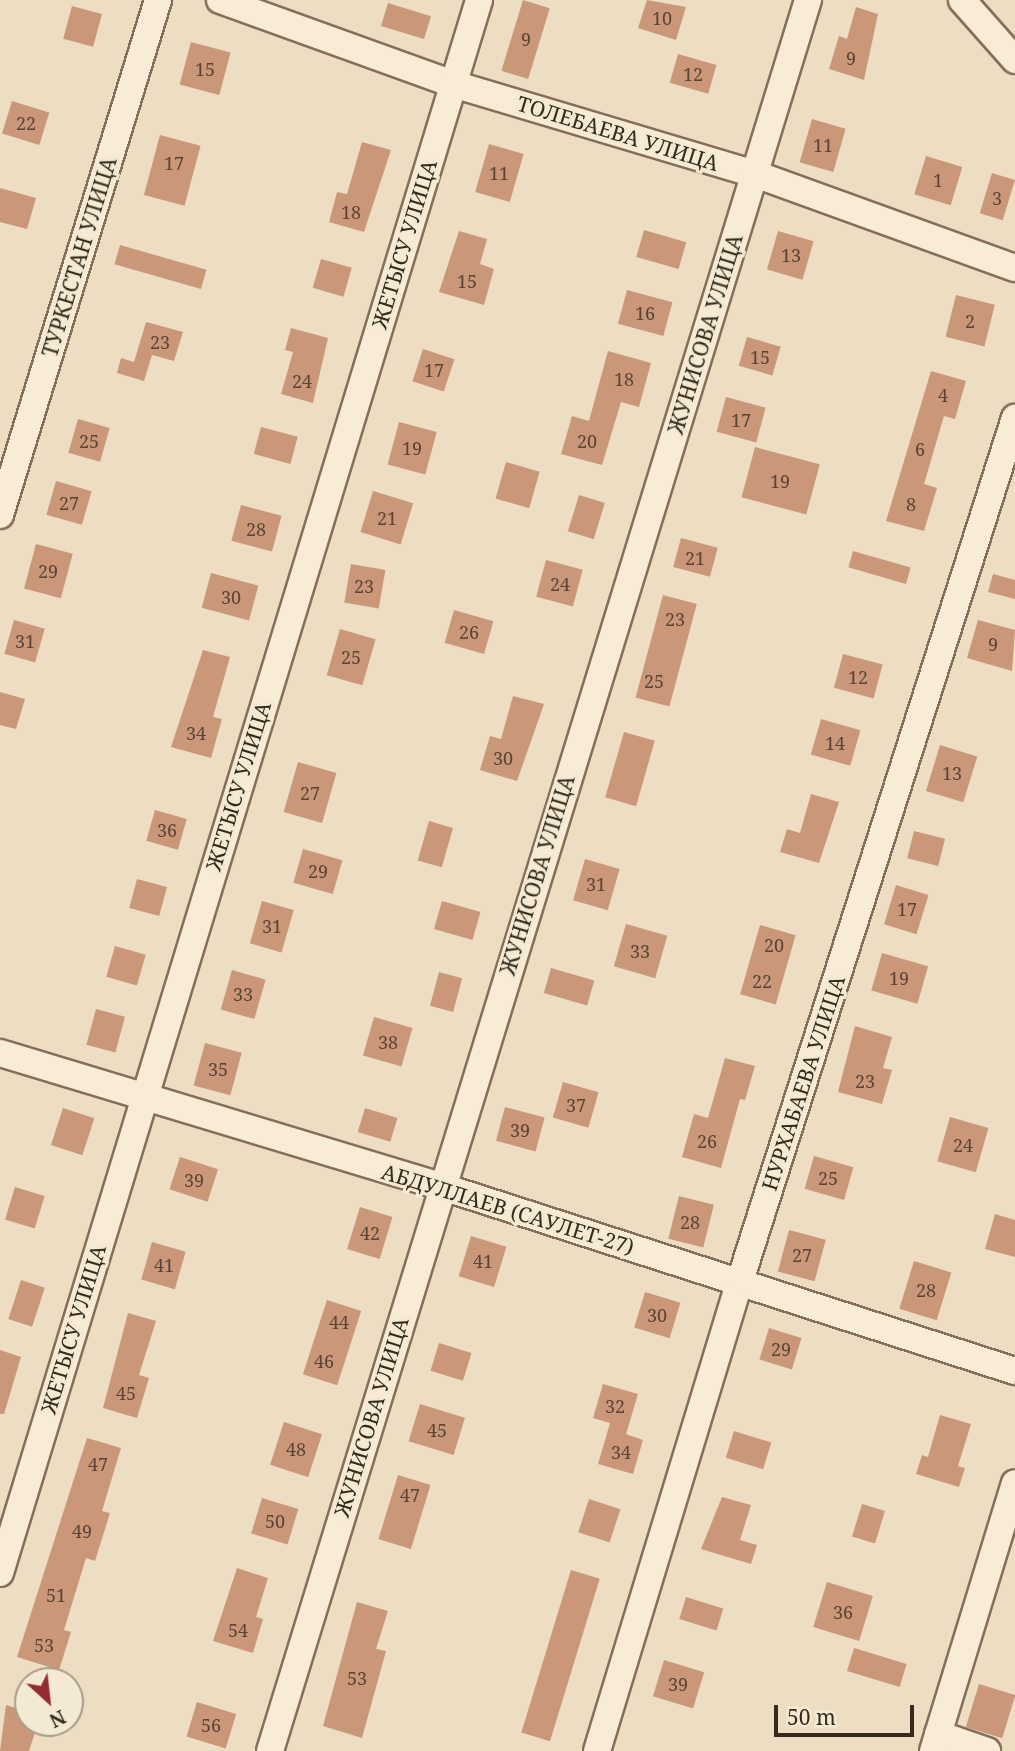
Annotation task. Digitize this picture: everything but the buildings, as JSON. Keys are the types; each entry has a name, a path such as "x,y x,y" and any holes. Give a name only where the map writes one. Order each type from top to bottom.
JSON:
{"street":[{"name":"ТУРКЕСТАН УЛИЦА","path":"0,515 158,0"},
{"name":"ТОЛЕБАЕВА УЛИЦА","path":"220,0 453,83 755,174 1015,268"},
{"name":"ЖЕТЫСУ УЛИЦА","path":"0,1573 142,1099 479,0"},
{"name":"ЖУНИСОВА УЛИЦА","path":"270,1751 440,1186 808,0"},
{"path":"962,0 1015,60"},
{"name":"НУРХАБАЕВА УЛИЦА","path":"597,1751 740,1281 1015,418"},
{"name":"АБДУЛЛАЕВ (САУЛЕТ-27)","path":"0,1053 142,1099 440,1186 1015,1371"},
{"path":"988,1751 936,1743 1015,1483"}]}
